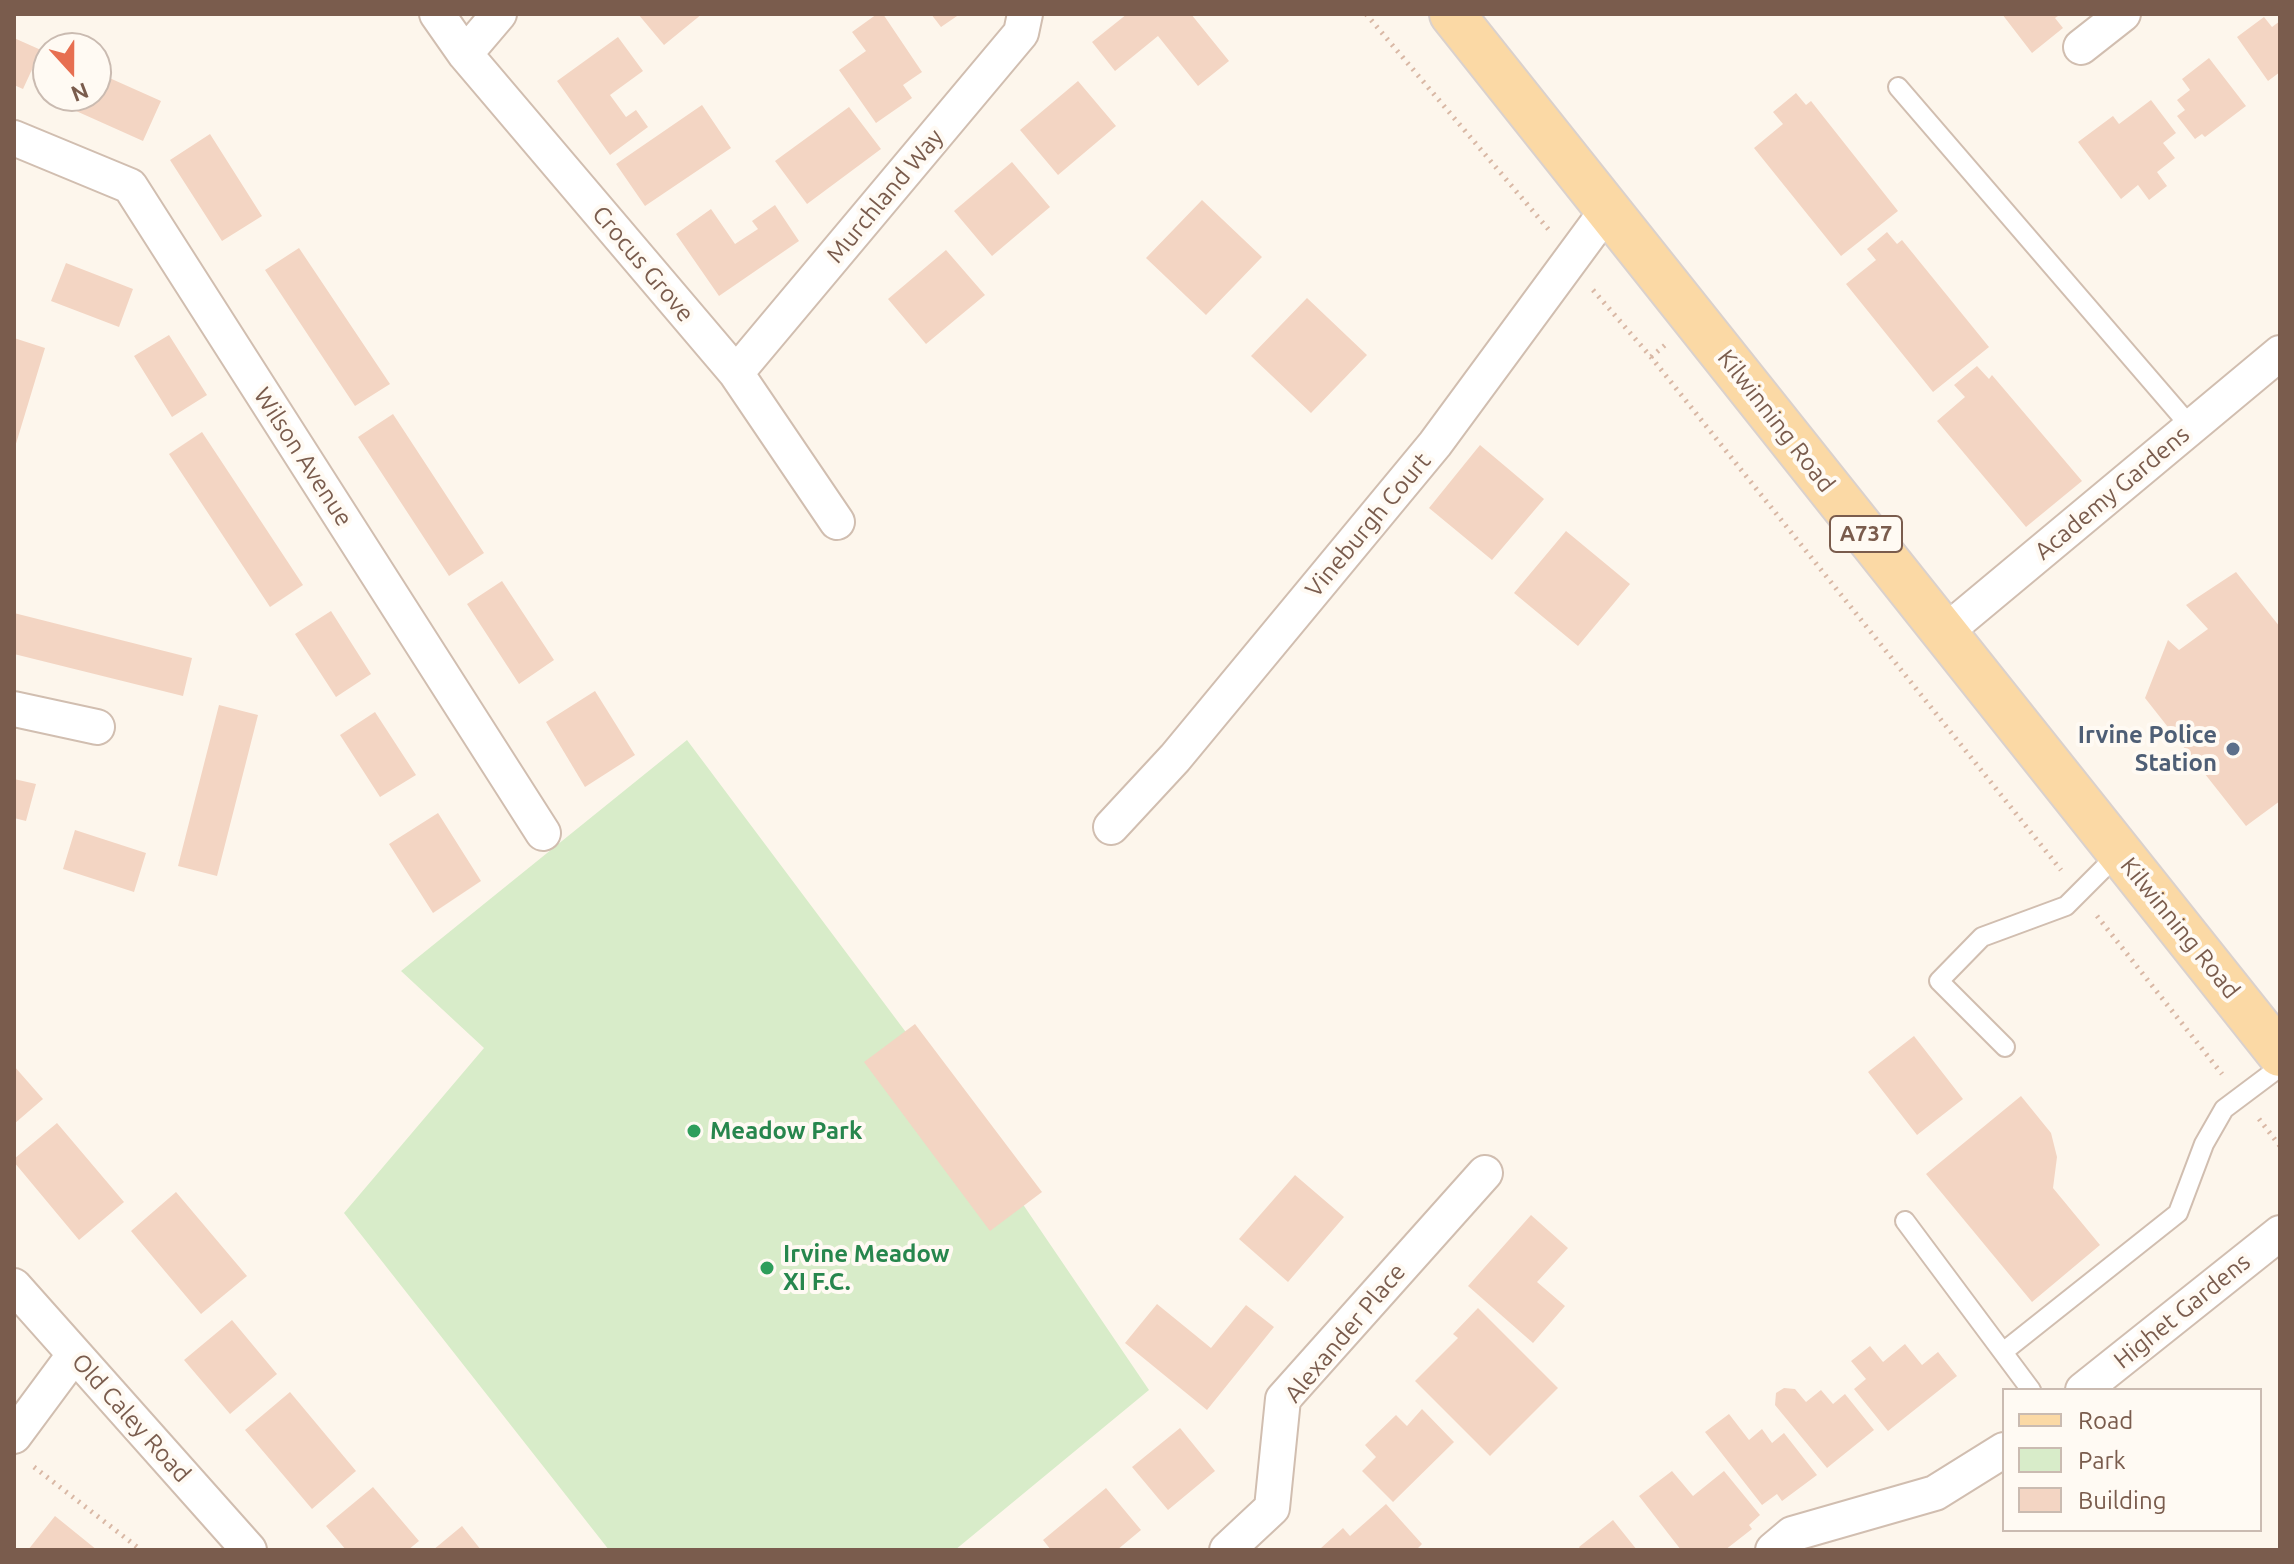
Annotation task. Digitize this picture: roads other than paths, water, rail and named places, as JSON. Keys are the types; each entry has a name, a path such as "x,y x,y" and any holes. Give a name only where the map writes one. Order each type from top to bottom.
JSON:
{"main road":[{"name":"Kilwinning Road","path":"1452,14 2280,1054"}],"street":[{"name":"Crocus Grove","path":"437,14 465,54 736,373 837,522"},
{"path":"465,54 499,14"},
{"name":"Murchland Way","path":"736,373 1021,33 1025,14"},
{"path":"2081,47 2123,14"},
{"name":"Wilson Avenue","path":"14,138 130,186 543,833"},
{"name":"Vineburgh Court","path":"1111,827 1175,758 1435,444 1608,209"},
{"name":"Academy Gardens","path":"1944,633 2280,353"},
{"path":"14,709 97,727"},
{"name":"Alexander Place","path":"1227,1550 1272,1508 1283,1399 1485,1173"},
{"name":"Highet Gardens","path":"2086,1388 2280,1233"},
{"name":"Old Caley Road","path":"14,1286 249,1550"},
{"path":"20,1448 74,1355"},
{"path":"1773,1550 1792,1534 1935,1493 2002,1451"}],"lane":[{"path":"1898,87 2191,427"},
{"path":"2005,1047 1939,981 1982,937 2066,906 2119,853"},
{"path":"2003,1352 2178,1213 2204,1144 2224,1109 2280,1067"},
{"path":"1905,1221 2030,1388"}],"place":[{"name":"Irvine Police Station","path":"2233,749"},
{"name":"Meadow Park","path":"694,1131"},
{"name":"Irvine Meadow XI F.C.","path":"767,1268"}]}
